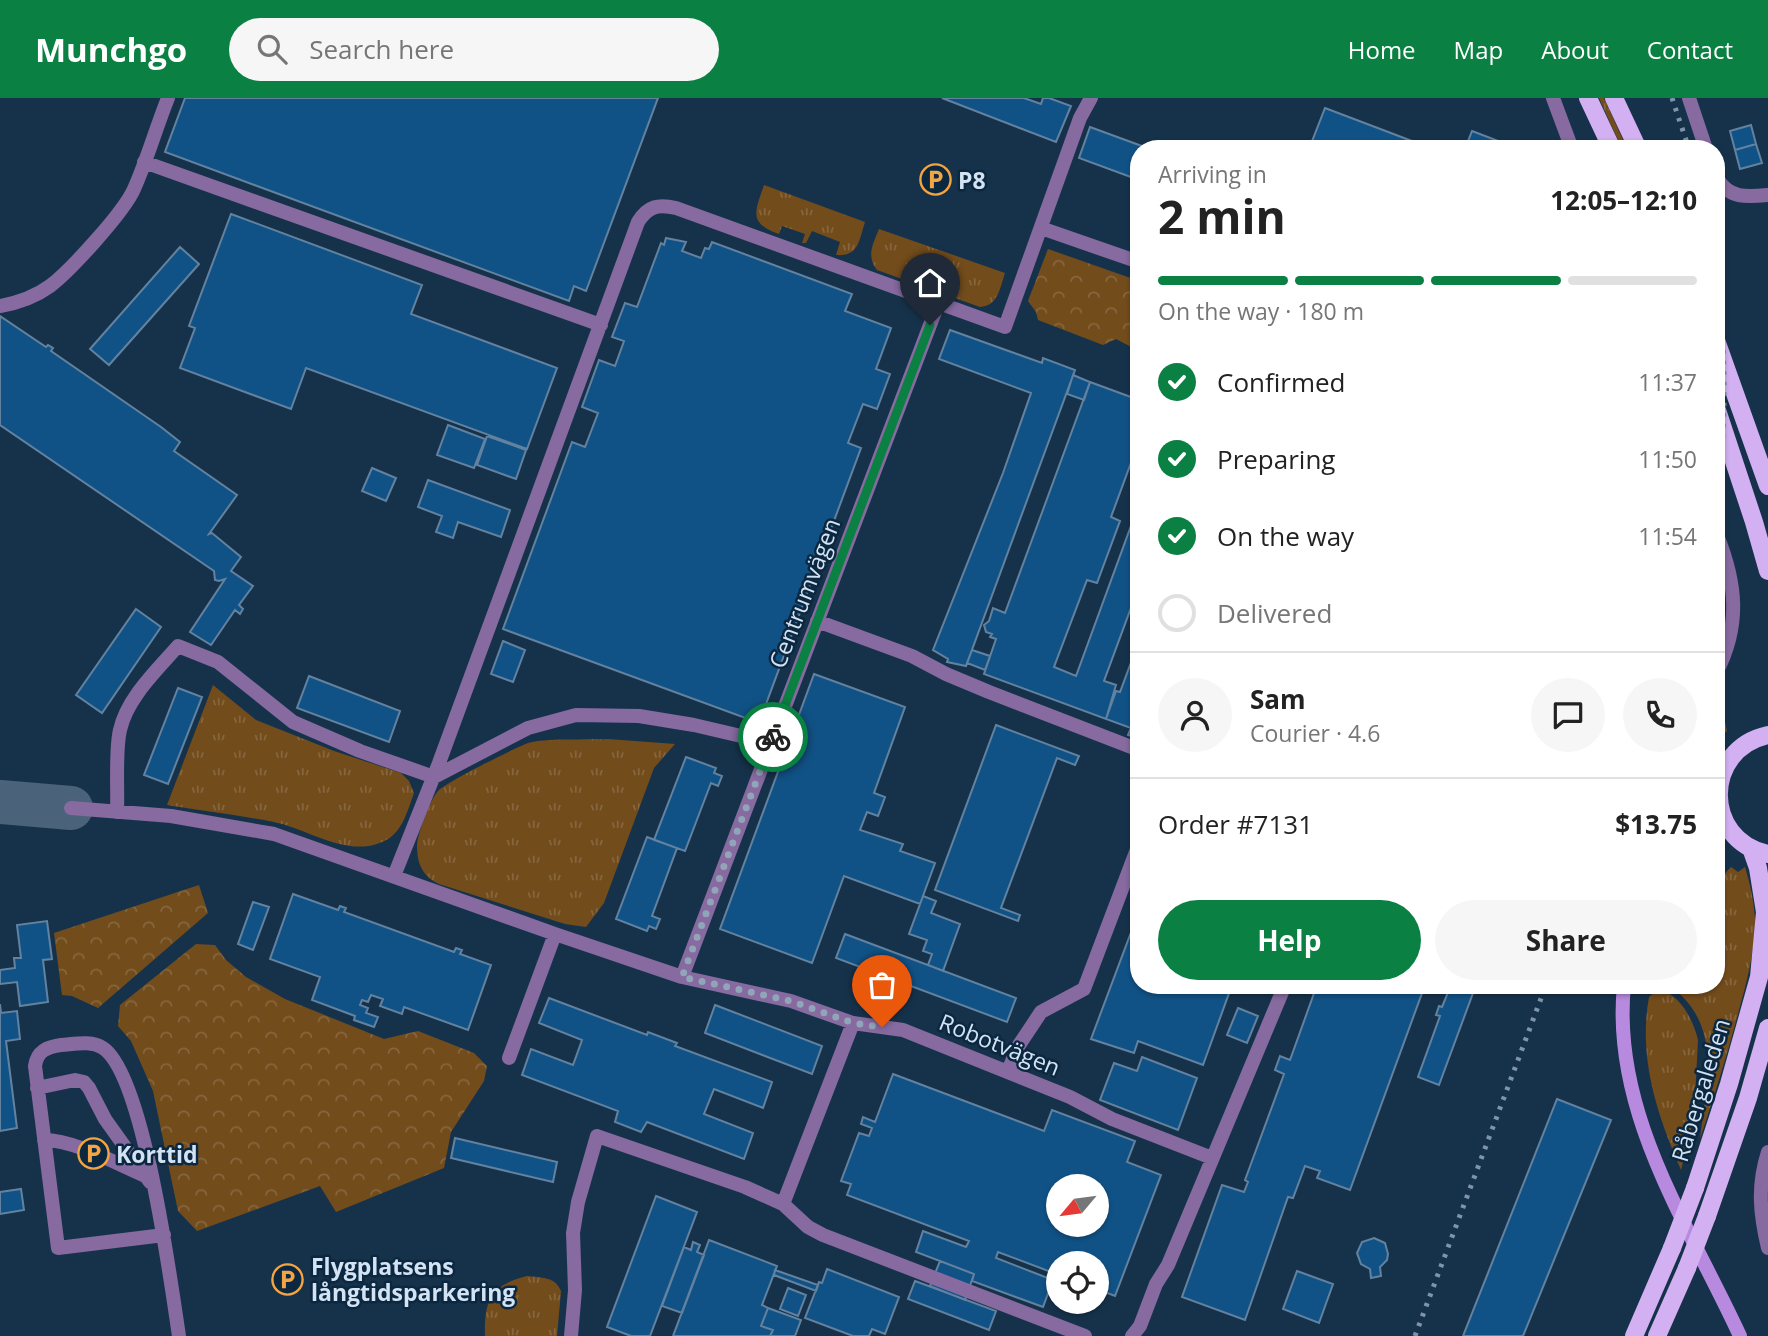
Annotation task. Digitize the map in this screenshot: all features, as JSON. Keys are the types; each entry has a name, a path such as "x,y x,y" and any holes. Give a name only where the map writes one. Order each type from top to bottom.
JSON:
{"main road":[{"path":"1588,98 1608,140"},
{"path":"1615,98 1634,140"},
{"path":"1725,365 1768,486"},
{"path":"1725,434 1768,571"},
{"path":"1725,767 1738,749 1767,733"},
{"name":"Råbergaleden","path":"1633,1336 1695,1188 1729,1084 1759,977 1765,912 1758,868 1752,847 1725,819"},
{"path":"1725,837 1752,847"},
{"path":"1625,994 1624,1032 1644,1133 1658,1170 1740,1336"},
{"name":"Råbergaleden","path":"1657,1336 1707,1216 1745,1109 1768,1028"}],"street":[{"path":"0,306 18,302 48,287 68,269 123,208 134,190 168,98"},
{"path":"394,876 434,777 638,222 651,207 664,205 739,229 1005,327 1080,118 1091,98"},
{"path":"1553,98 1569,140"},
{"path":"1689,98 1703,140"},
{"path":"144,162 601,325"},
{"path":"1725,189 1735,195 1768,195"},
{"path":"1041,228 1130,259"},
{"name":"Centrumvägen","path":"682,977 938,304"},
{"path":"1725,556 1732,584 1734,610 1731,635 1725,650"},
{"path":"817,621 912,656 978,688 1130,747"},
{"path":"117,812 119,732 125,714 178,646 218,662 293,722 360,751 434,777 528,728 576,715 639,716 694,724 771,743"},
{"name":"Robotvägen","path":"71,808 171,816 274,834 682,977 791,1001 853,1023 903,1030 1008,1071 1070,1097 1112,1119 1212,1158"},
{"path":"1008,1071 1019,1045 1041,1012 1084,989 1130,868"},
{"path":"509,1058 555,934"},
{"path":"1132,1336 1140,1326 1156,1284 1168,1265 1281,994"},
{"path":"783,1204 853,1023"},
{"path":"164,1235 58,1248 37,1088 36,1057 43,1049 84,1043 104,1049 119,1067 155,1188 164,1235 178,1336"},
{"path":"37,1088 75,1080 84,1082 105,1119 155,1188"},
{"path":"571,1336 575,1290 573,1233 578,1202 597,1136 735,1184 783,1204 808,1227 823,1235 1085,1336"},
{"path":"44,1140 70,1145 143,1175"},
{"path":"1768,1152 1761,1171 1759,1200 1768,1248"}],"green space":[{"path":"1599,98 1604,98 1623,140 1618,140"},
{"path":"764,185 865,222 857,246 849,253 836,255 840,242 812,231 806,243 802,243 805,234 782,226 779,234 769,230 756,216"},
{"path":"879,229 1005,273 995,300 980,307 877,270 871,255"},
{"path":"1048,249 1130,278 1130,346 1116,339 1103,345 1038,320 1028,301"},
{"path":"213,685 256,720 334,751 401,773 409,781 414,793 398,830 388,839 360,847 330,841 274,822 167,805"},
{"path":"608,739 675,744 654,768 604,903 586,927 565,924 439,884 425,873 418,858 418,840 431,802 444,786 528,743"},
{"path":"1731,867 1738,872 1745,867 1754,906 1754,943 1735,1026 1700,1139 1708,1075 1707,1055 1698,1017 1679,994 1725,994 1725,873"},
{"path":"199,885 208,913 98,1008 72,996 62,995 54,933"},
{"path":"196,944 215,945 226,960 246,977 285,999 384,1039 418,1031 474,1053 487,1066 484,1081 451,1132 444,1168 336,1212 320,1186 197,1231 178,1211 153,1091 131,1041 118,1026 120,1005"},
{"path":"1652,994 1673,996 1693,1024 1698,1040 1694,1117 1681,1170 1657,1107 1648,1064 1646,1020 1649,997"},
{"path":"527,1276 551,1280 561,1291 557,1336 485,1336 486,1313 492,1296 505,1284"}],"building":[{"path":"185,98 658,98 586,291 574,286 569,301 165,152"},
{"path":"942,98 1024,98 1041,104 1043,98 1049,98 1071,106 1056,142"},
{"path":"1325,108 1409,140 1313,140"},
{"path":"1751,125 1756,144 1735,150 1730,131"},
{"path":"1090,127 1130,142 1130,177 1079,158"},
{"path":"1472,131 1496,140 1468,140"},
{"path":"1756,144 1762,163 1740,169 1735,150"},
{"path":"231,214 422,285 411,314 557,368 527,449 306,368 291,409 180,368 195,328 189,326"},
{"path":"666,238 686,242 682,251 701,258 705,248 709,249 712,242 852,294 845,311 891,328 876,369 890,374 877,409 863,404 848,443 861,448 759,723 503,629 572,442 585,447 598,413 582,407 599,360 615,366 624,341 612,337 625,303 637,307 661,243 664,245"},
{"path":"180,247 199,264 109,365 90,349"},
{"path":"0,316 46,347 48,345 53,348 51,351 161,427 180,442 174,451 237,495 209,534 212,533 241,557 231,571 253,586 239,605 243,609 240,614 235,610 211,645 190,632 225,579 215,580 214,571 0,425"},
{"path":"950,330 1042,363 1043,358 1075,370 966,666 947,662 948,659 933,650 1003,473 1031,393 939,359"},
{"path":"1073,375 1090,382 1084,400 1067,394"},
{"path":"1090,382 1130,397 1130,465 1111,517 1120,521 1097,583 1087,580 1054,667 1076,676 1130,529 1130,610 1104,681 1116,685 1106,719 984,674 996,639 990,637 992,634 986,632 984,625 989,621 993,608 1005,613"},
{"path":"448,425 485,439 474,468 437,455"},
{"path":"487,436 526,450 516,479 477,465"},
{"path":"372,468 396,478 386,501 362,491"},
{"path":"428,480 510,510 501,537 458,522 453,538 436,532 442,516 418,507"},
{"path":"136,609 161,627 102,713 76,695"},
{"path":"503,641 525,650 513,682 491,674"},
{"path":"972,650 990,656 985,670 967,663"},
{"path":"1130,665 1130,728 1106,719 1116,691 1120,692"},
{"path":"814,674 905,707 874,793 885,797 878,816 867,812 860,830 903,844 900,851 935,863 920,904 844,876 812,963 720,929"},
{"path":"309,676 400,711 389,742 297,708"},
{"path":"178,688 202,697 168,784 144,775"},
{"path":"996,725 1079,756 1075,765 1057,758 1001,908 1020,915 1018,921 935,890"},
{"path":"686,757 716,768 714,773 722,776 718,786 711,783 685,851 654,840"},
{"path":"647,837 677,848 652,916 660,919 656,929 649,926 647,931 616,919"},
{"path":"293,894 338,910 340,906 346,908 344,912 454,952 456,948 462,950 460,954 491,965 468,1030 404,1007 402,1014 380,1006 383,999 371,995 368,1002 362,1000 360,1005 368,1008 366,1013 378,1017 374,1027 354,1020 355,1016 312,1000 320,977 270,959"},
{"path":"923,896 936,901 931,913 960,924 943,971 928,965 932,954 923,951 927,940 909,934"},
{"path":"253,902 269,907 253,950 238,944"},
{"path":"47,921 52,959 43,960 48,1002 20,1006 17,982 0,984 0,970 15,968 14,958 21,958 17,925"},
{"path":"845,934 1016,998 1007,1022 836,958"},
{"path":"1130,935 1130,994 1229,994 1203,1065 1138,1041 1134,1053 1091,1039"},
{"path":"1314,994 1422,994 1350,1190 1317,1178 1320,1171 1305,1166 1293,1198 1288,1197 1245,1320 1182,1297 1222,1185 1244,1192 1248,1182 1245,1180 1284,1074 1275,1070 1280,1056 1290,1060"},
{"path":"1447,994 1473,994 1439,1085 1418,1077 1440,1016 1436,1015 1439,1006 1442,1007"},
{"path":"549,998 647,1035 648,1032 677,1043 675,1046 772,1082 763,1108 714,1089 704,1114 753,1133 744,1159 647,1122 641,1132 615,1122 618,1111 522,1075 531,1049 573,1065 582,1040 539,1023"},
{"path":"0,1004 1,1013 17,1011 20,1039 6,1041 17,1128 0,1131"},
{"path":"715,1005 822,1046 812,1074 705,1033"},
{"path":"1238,1008 1258,1016 1247,1043 1227,1035"},
{"path":"1142,1057 1197,1078 1178,1130 1100,1100 1114,1063 1137,1071"},
{"path":"893,1074 1044,1131 1052,1110 1135,1141 1127,1162 1161,1175 1115,1296 1109,1294 1109,1251 1046,1251 1046,1270 998,1252 996,1258 1046,1277 1046,1299 1043,1307 972,1281 974,1274 916,1252 923,1231 966,1247 969,1241 847,1195 851,1184 841,1181 859,1133 869,1136 872,1128 861,1124 863,1117 875,1122"},
{"path":"1557,1099 1611,1120 1523,1336 1463,1336"},
{"path":"455,1138 557,1162 553,1182 451,1158"},
{"path":"21,1189 24,1210 0,1214 0,1192"},
{"path":"656,1196 697,1212 650,1336 631,1336 607,1327"},
{"path":"1374,1238 1385,1243 1388,1254 1387,1260 1380,1267 1381,1276 1371,1278 1370,1269 1361,1264 1357,1253 1362,1242"},
{"path":"709,1240 777,1266 762,1305 768,1308 761,1326 773,1330 770,1336 673,1336"},
{"path":"693,1242 700,1245 697,1252 704,1255 682,1313 662,1306 684,1247 691,1250"},
{"path":"940,1261 974,1274 965,1300 930,1286"},
{"path":"827,1269 899,1297 885,1334 872,1329 869,1336 853,1336 805,1318"},
{"path":"775,1270 818,1285 816,1291 774,1275"},
{"path":"1297,1271 1333,1284 1319,1323 1283,1309"},
{"path":"915,1281 996,1311 989,1330 908,1299"},
{"path":"788,1288 806,1295 798,1316 780,1309"},
{"path":"768,1308 801,1320 795,1336 770,1336 773,1330 761,1326"}],"taxiway":[{"path":"0,802 71,808"}],"railway":[{"path":"1672,98 1686,140"},
{"path":"1415,1336 1543,994"}],"way so far":[{"path":"773,737 682,977 791,1001 853,1023 882,1027"}],"place":[{"name":"P8","path":"935,180"},
{"name":"Korttid","path":"93,1154"},
{"name":"Flygplatsens långtidsparkering","path":"288,1279"}],"route":[{"path":"773,737 930,325"}]}
